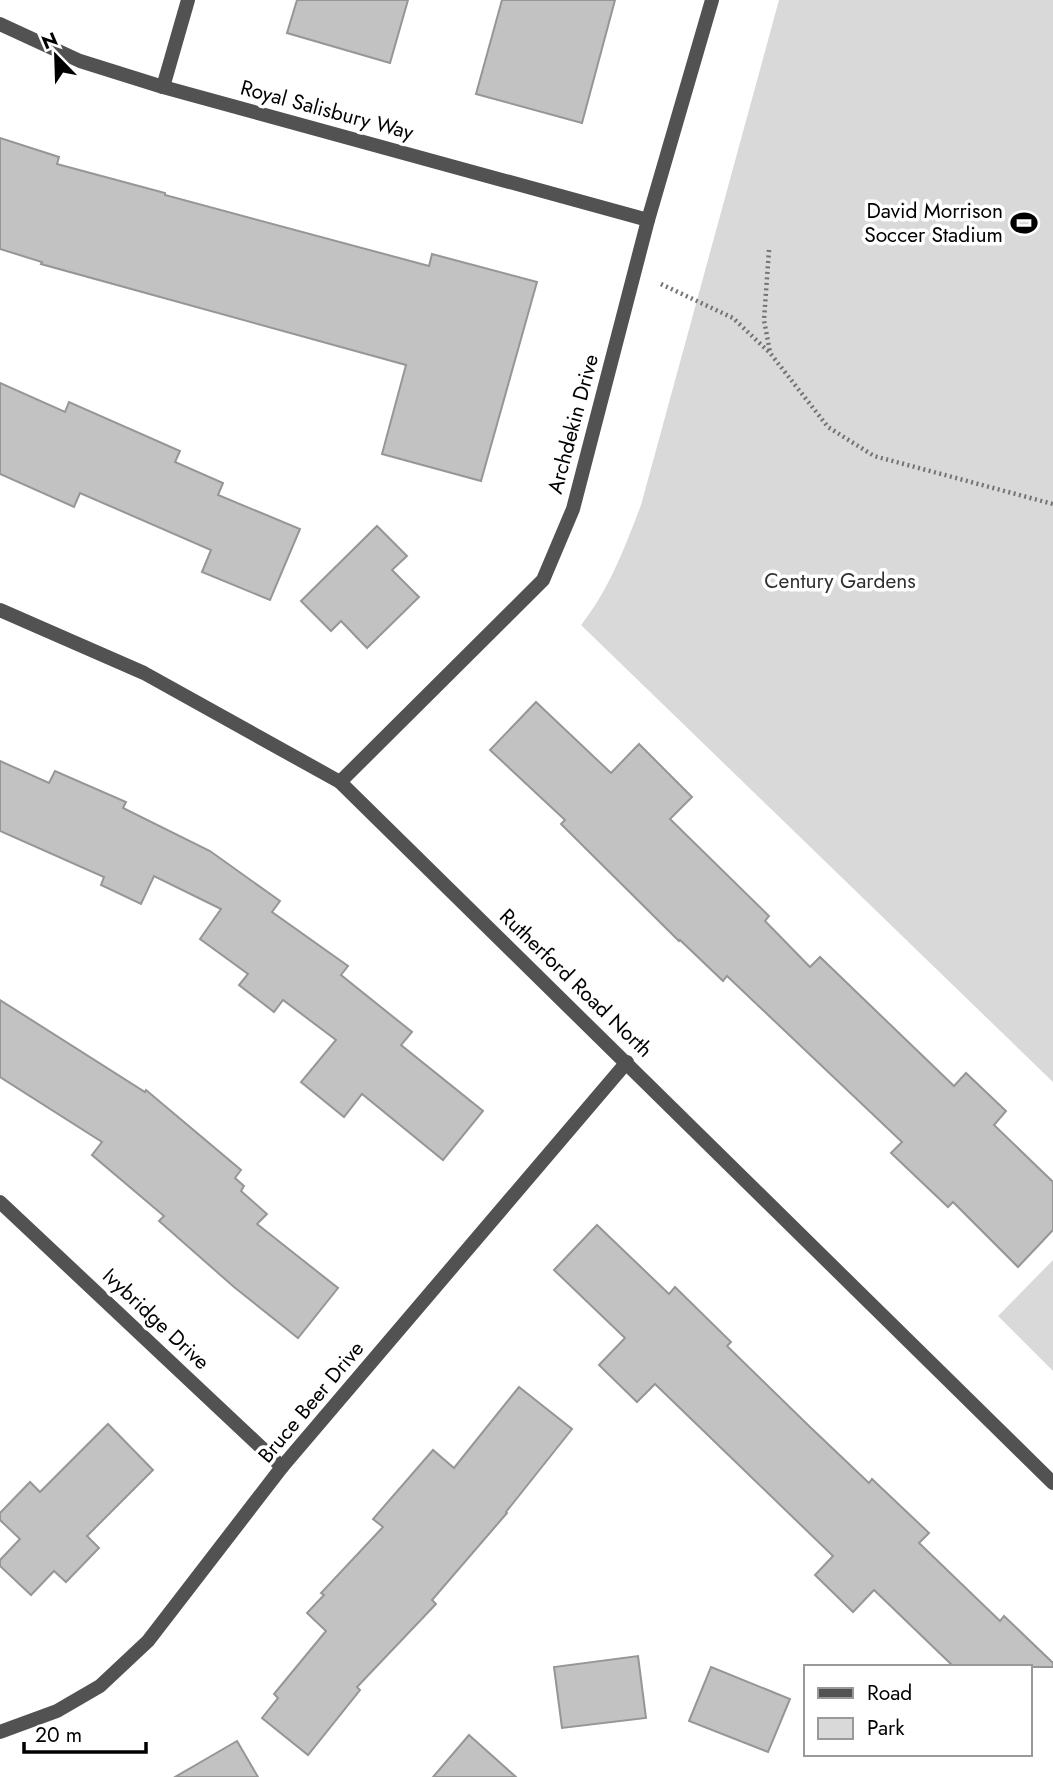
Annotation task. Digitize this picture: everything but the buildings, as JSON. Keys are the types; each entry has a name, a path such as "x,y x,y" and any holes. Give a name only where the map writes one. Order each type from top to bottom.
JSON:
{"street":[{"path":"163,87 188,0"},
{"name":"Archdekin Drive","path":"341,782 543,580 573,509 648,220 712,0"},
{"name":"Royal Salisbury Way","path":"0,24 80,61 163,87 648,220"},
{"name":"Rutherford Road North","path":"0,610 144,673 341,782 1053,1483"},
{"name":"Bruce Beer Drive","path":"0,1732 57,1711 100,1686 148,1641 282,1467 627,1062"},
{"name":"Ivybridge Drive","path":"0,1202 282,1467"}],"path":[{"path":"768,250 764,320 770,352"},
{"path":"634,272 733,318 770,352 828,427 874,456 1053,504"}],"green space":[{"name":"Century Gardens","path":"779,0 1053,0 1053,1082 581,625 608,583 641,505"},
{"path":"1053,1260 1053,1371 998,1316"}],"place":[{"name":"David Morrison Soccer Stadium","path":"1024,223"}]}
